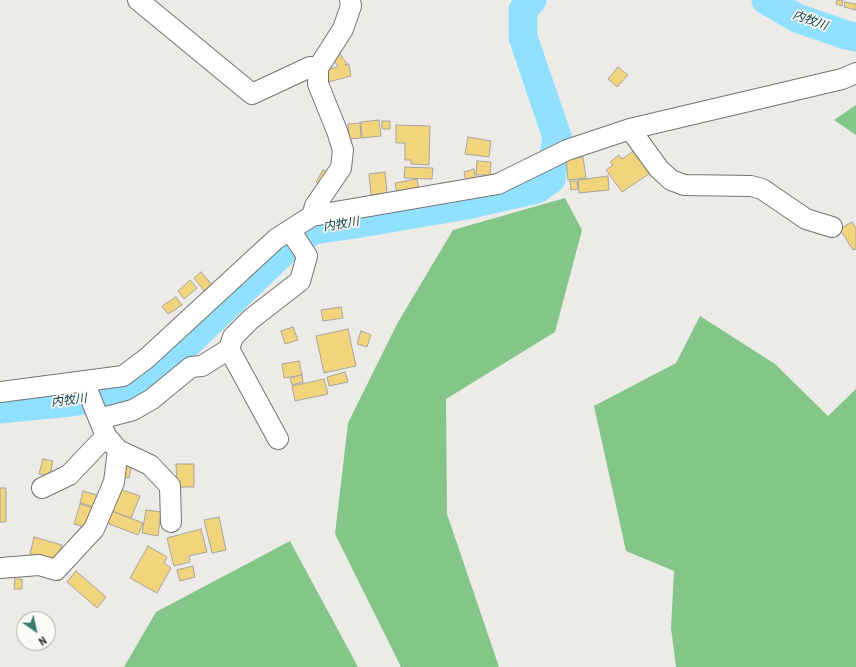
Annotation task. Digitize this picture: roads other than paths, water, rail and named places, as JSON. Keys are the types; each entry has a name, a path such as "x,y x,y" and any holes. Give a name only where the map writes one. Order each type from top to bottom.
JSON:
{"street":[{"path":"138,0 252,94 310,68 318,68"},
{"path":"296,239 312,216 315,206 341,168 343,150 318,84 318,68 343,29 350,6 350,0"},
{"path":"312,216 498,184 568,150 630,129 842,79 856,73"},
{"path":"630,129 659,169 671,180 684,185 750,186 762,189 806,219 832,227"},
{"path":"0,392 86,386 123,376 147,358 276,239 296,239"},
{"path":"42,488 69,475 104,429 152,399 191,367 202,366 229,349 233,337 251,319 300,281 307,256 296,239"},
{"path":"229,349 278,439"},
{"path":"0,568 39,565 56,570 94,529 114,482 104,429 86,386"},
{"path":"104,429 150,465 170,486 171,522"}],"waterway":[{"name":"内牧川","path":"0,409 107,397 138,389 287,248 313,230 466,205 537,189 551,179 557,137 523,37 523,10 532,0"},
{"name":"内牧川","path":"766,0 797,18 856,37"}]}
